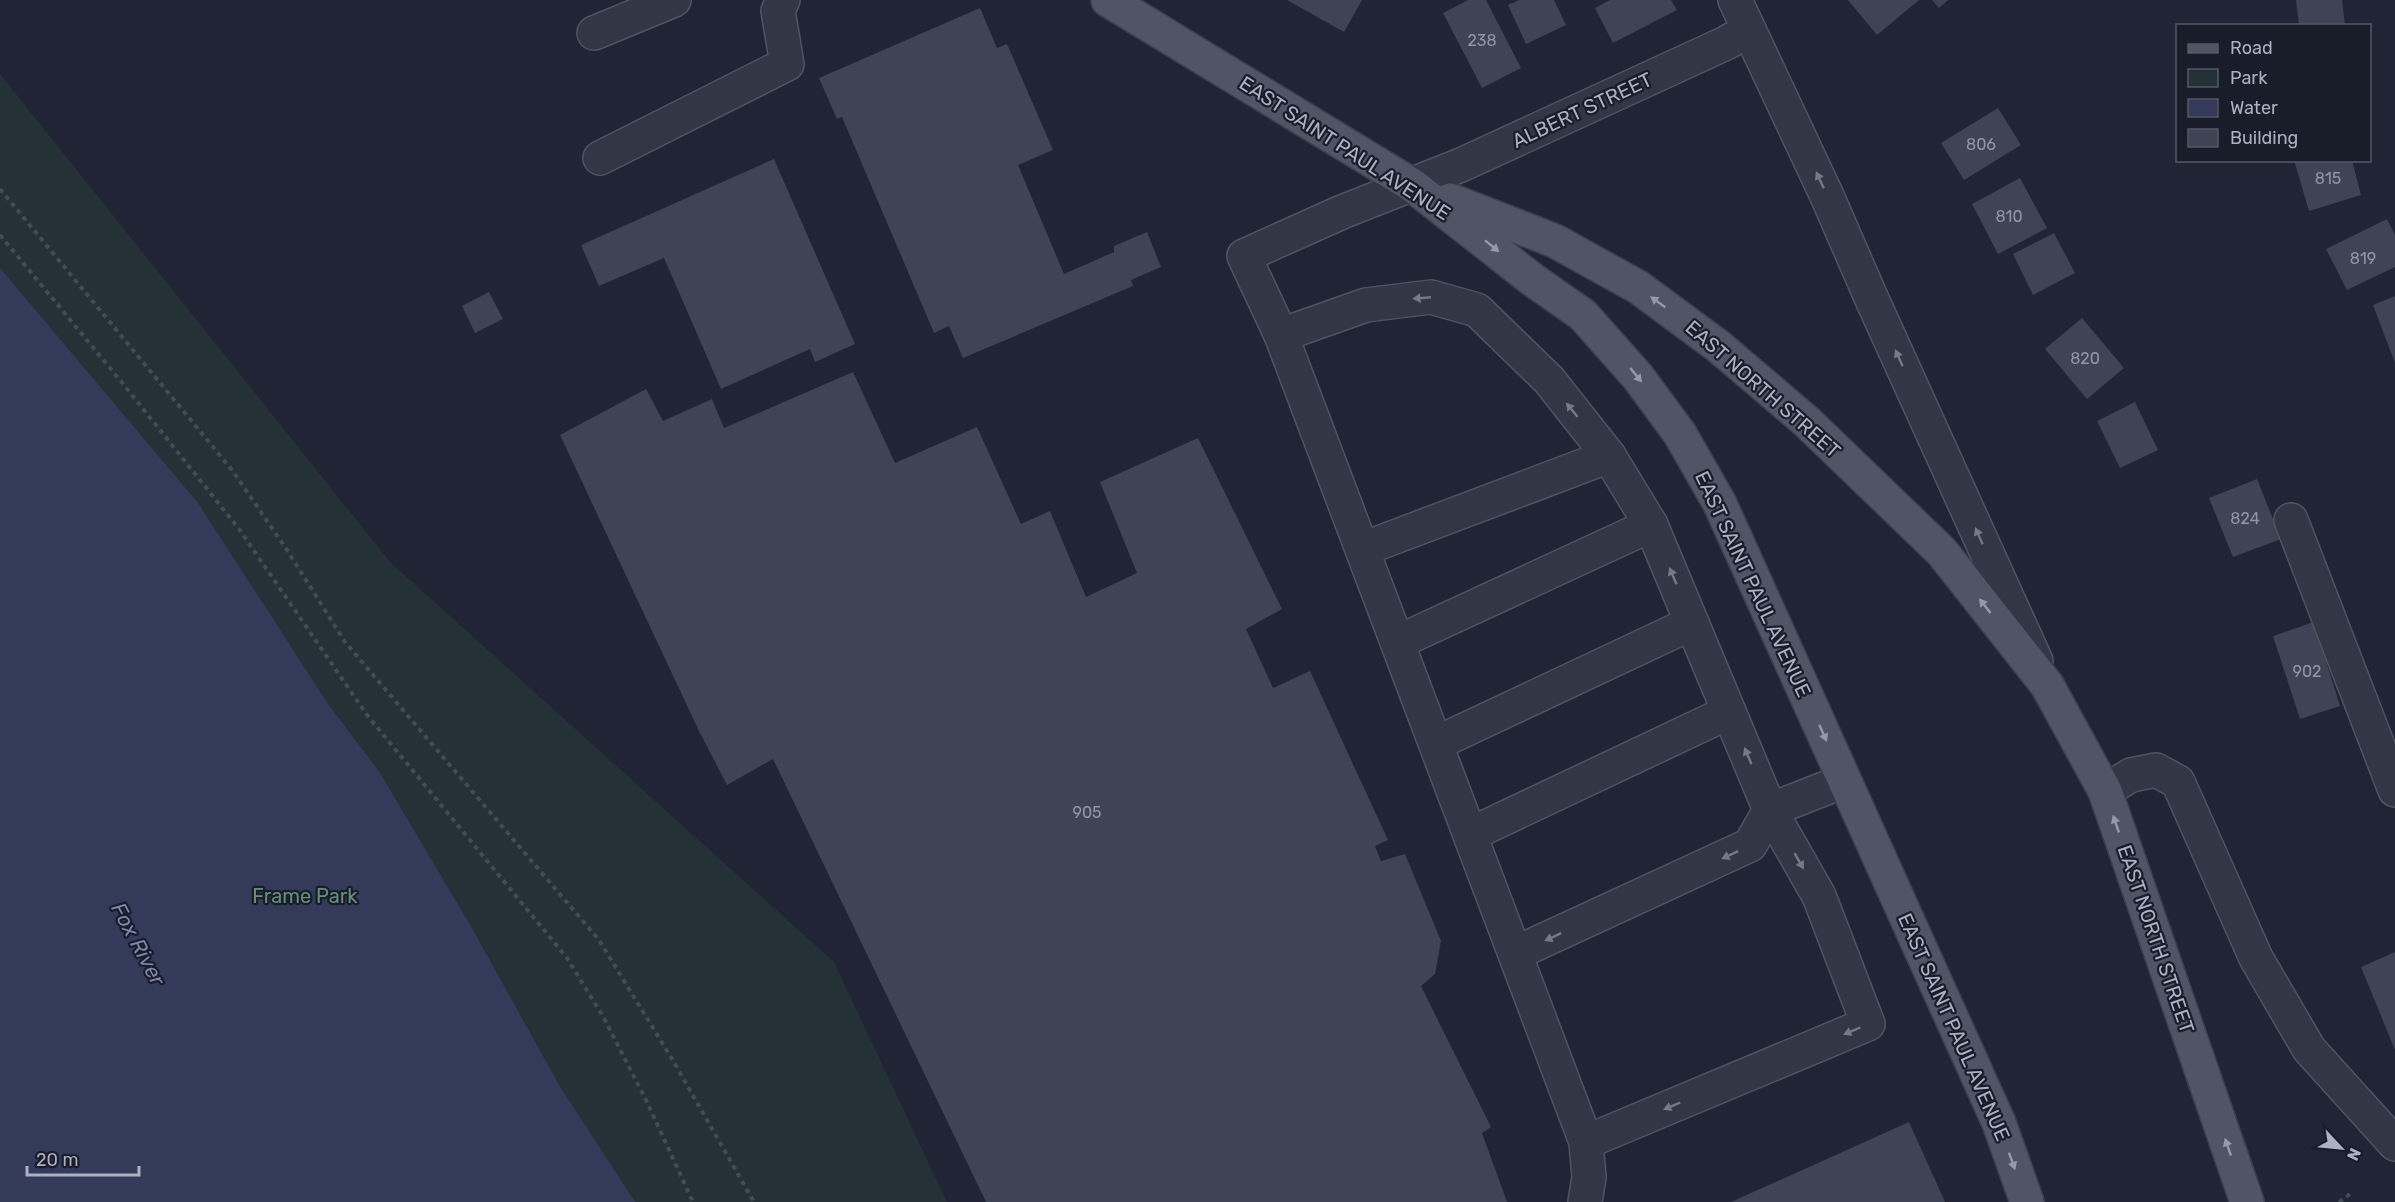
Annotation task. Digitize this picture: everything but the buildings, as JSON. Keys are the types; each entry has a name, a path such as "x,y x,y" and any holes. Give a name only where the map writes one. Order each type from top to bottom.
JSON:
{"main road":[{"name":"EAST SAINT PAUL AVENUE","path":"1108,0 1412,185 1533,280 1583,315 1638,377 1680,435 1720,504 1999,1123 2027,1202"},
{"name":"EAST NORTH STREET","path":"1412,185 1555,241 1638,287 1718,346 1806,421 1942,552 2047,685 2105,791 2247,1202"}],"street":[{"path":"594,33 674,0"},
{"name":"EAST NORTH STREET","path":"1735,0 1827,196 2047,685"},
{"path":"600,158 787,64 781,6"},
{"name":"ALBERT STREET","path":"1281,335 1244,256 1342,212 1472,160 1726,43 1749,30"},
{"path":"1585,1202 1589,1177 1586,1142 1281,335 1366,305 1431,297 1477,310 1549,380 1609,456 1651,525 1770,810 1819,896 1868,1024 1586,1142"},
{"path":"1363,549 1609,456"},
{"path":"2291,520 2395,790"},
{"path":"1398,642 1651,525"},
{"path":"1437,743 1692,623"},
{"path":"1471,834 1729,712"},
{"path":"2105,791 2131,775 2156,770 2178,782 2256,958 2309,1049 2395,1144"},
{"path":"1516,953 1750,845 1770,810 1844,781"}],"path":[{"path":"0,189 232,470 288,550 345,642 599,940 672,1059 754,1202"},
{"path":"0,235 239,529 367,715 567,958 604,1018 646,1100 693,1202"},
{"path":"2338,1202 2353,1192"}],"green space":[{"name":"Frame Park","path":"0,74 390,562 834,962 947,1202 0,1202"}],"water":[{"name":"Fox River","path":"0,268 198,503 328,704 380,773 473,930 559,1085 635,1202 0,1202"}]}
